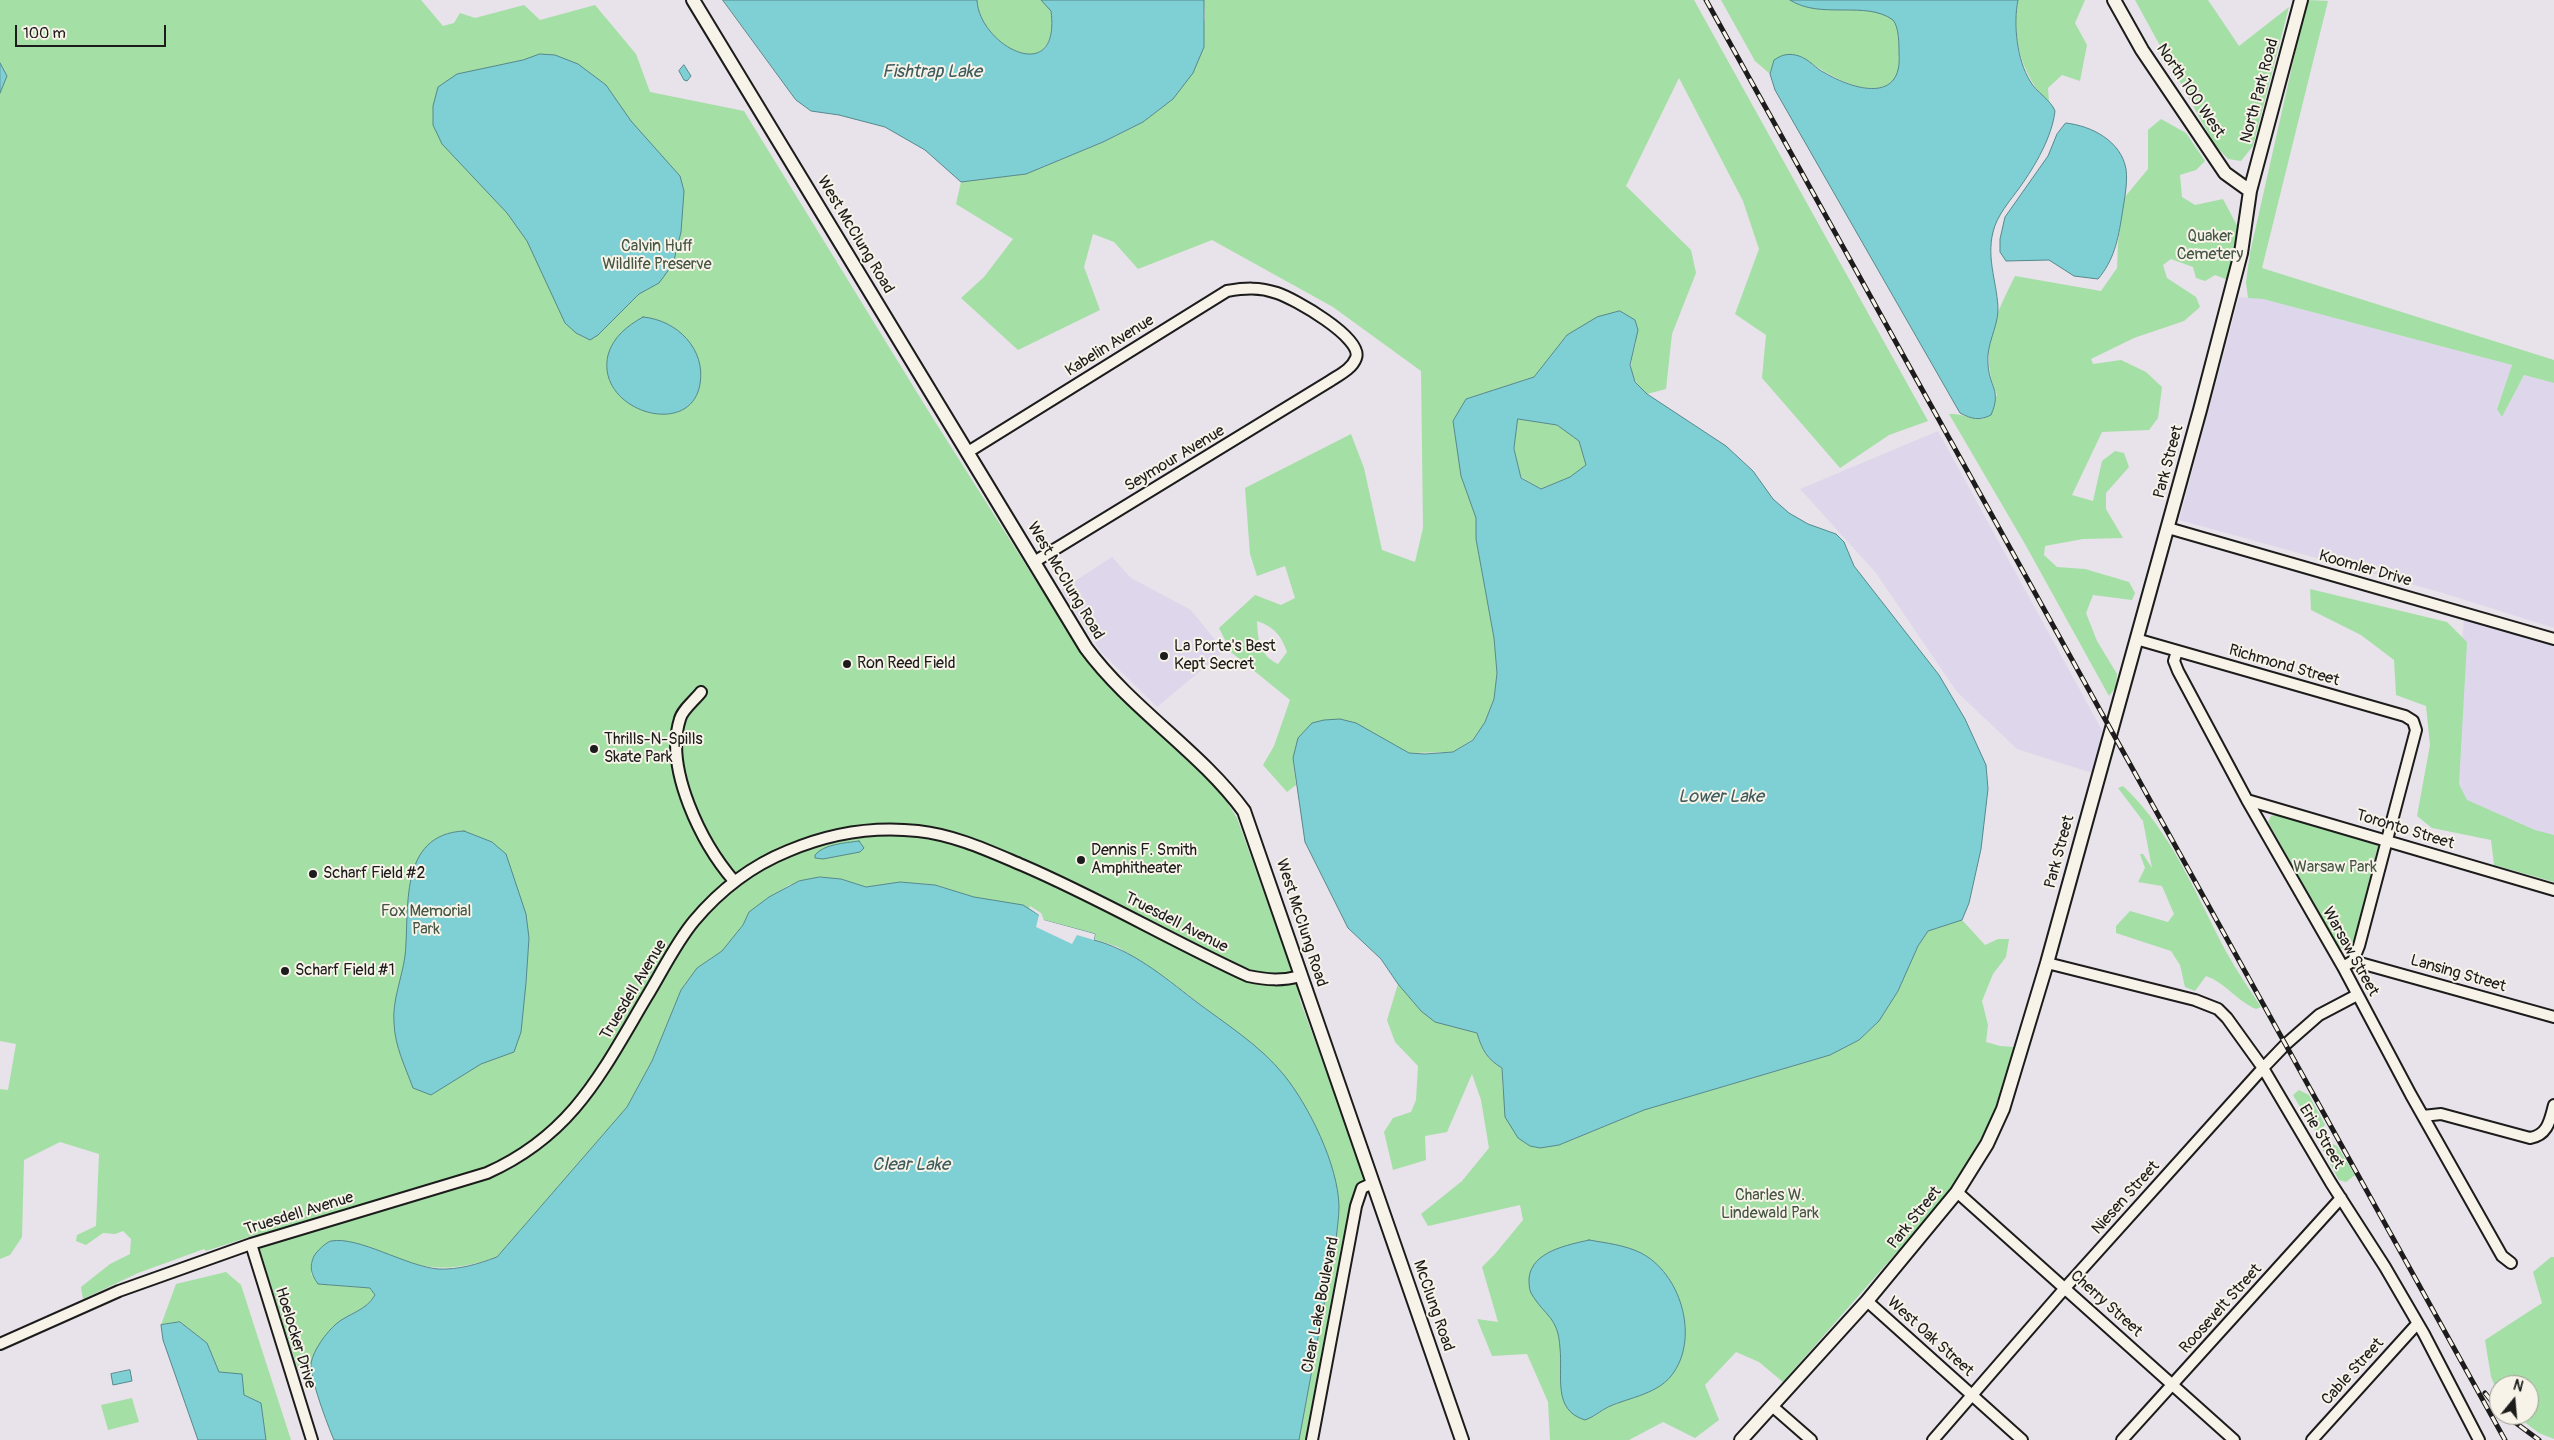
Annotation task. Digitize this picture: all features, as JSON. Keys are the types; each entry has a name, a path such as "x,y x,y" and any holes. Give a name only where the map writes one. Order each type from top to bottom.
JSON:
{"street":[{"name":"West McClung Road","path":"694,0 1057,602 1098,663 1228,788 1244,812 1265,866 1373,1183"},
{"name":"North 100 West","path":"2114,0 2142,50 2225,173 2250,191"},
{"name":"North Park Road","path":"2250,191 2301,0"},
{"name":"Park Street","path":"1741,1440 1867,1301 1957,1192 1987,1144 2004,1109 2048,963 2168,528 2241,253 2250,191"},
{"name":"Kabelin Avenue","path":"968,452 1227,291 1251,287 1276,293 1300,303 1340,332 1356,350 1357,357 1354,363 1330,381"},
{"name":"Seymour Avenue","path":"1034,562 1330,381"},
{"name":"Koomler Drive","path":"2168,528 2554,639"},
{"name":"Richmond Street","path":"2136,639 2405,716 2413,721 2416,730 2385,840"},
{"name":"Warsaw Street","path":"2177,651 2174,661 2178,671 2246,800 2343,967 2423,1116 2502,1256 2510,1263"},
{"path":"701,692 680,716 676,751 679,771 707,845 734,881"},
{"name":"Toronto Street","path":"2246,800 2554,890"},
{"name":"Truesdell Avenue","path":"1,1343 119,1291 251,1244 487,1173 508,1163 542,1141 564,1123 580,1104 601,1074 693,922 734,881 774,857 817,840 870,830 920,831 986,849 1049,877 1248,976 1267,980 1286,980 1301,976"},
{"path":"2343,967 2353,961 2359,946 2385,840"},
{"name":"Lansing Street","path":"2353,961 2554,1018"},
{"name":"Erie Street","path":"2048,963 2195,1000 2212,1006 2228,1018 2263,1068 2417,1324 2479,1440"},
{"name":"Niesen Street","path":"1933,1440 2065,1288 2263,1068 2319,1016 2357,995"},
{"path":"2423,1116 2441,1114 2530,1138 2542,1133 2548,1127 2554,1105"},
{"name":"Clear Lake Boulevard","path":"1312,1440 1356,1206 1362,1188 1373,1183"},
{"name":"McClung Road","path":"1373,1183 1462,1440"},
{"name":"Cherry Street","path":"1957,1192 2234,1440"},
{"name":"Roosevelt Street","path":"2122,1440 2341,1198"},
{"name":"Hoelocker Drive","path":"251,1244 312,1440"},
{"name":"West Oak Street","path":"1867,1301 2022,1440"},
{"name":"Cable Street","path":"2312,1440 2417,1324"},
{"path":"1772,1406 1811,1440"}],"shaded area":[{"path":"2239,297 2263,299 2512,365 2497,408 2502,417 2524,375 2554,383 2554,628 2443,593 2179,520"},
{"path":"1938,431 2103,732 2092,773 2017,749 1957,692 1876,573 1800,489"},
{"path":"1112,557 1131,578 1191,610 1224,651 1157,707 1101,652 1061,590"},
{"path":"2464,619 2554,646 2554,840 2447,805"}],"green space":[{"path":"0,0 421,0 443,26 454,23 460,13 475,18 524,5 540,20 595,5 636,54 650,92 744,111 929,412 1079,649 1098,671 1222,794 1237,818 1297,984 1300,1000 1366,1180 1358,1189 1308,1440 1299,1440 1329,1163 1309,1113 1283,1074 1248,1041 1166,978 1118,947 935,885 900,882 866,887 841,879 820,877 789,885 749,912 743,925 722,951 697,968 681,990 652,1061 627,1107 497,1257 475,1264 456,1267 422,1266 350,1242 311,1263 311,1274 318,1284 370,1288 375,1295 367,1305 341,1321 332,1329 321,1343 311,1364 298,1370 255,1235 206,1251 204,1249 138,1273 83,1299 81,1287 110,1264 130,1254 131,1239 123,1231 115,1234 103,1233 86,1245 76,1241 77,1235 96,1226 99,1154 60,1142 24,1160 22,1237 10,1255 0,1259 0,1089 8,1090 16,1044 0,1041 0,93 7,76 0,63"},
{"path":"977,0 1041,0 1051,12 1053,18 1052,32 1047,45 1037,54 1030,55 1011,50 994,36 988,28 982,19"},
{"path":"1204,0 1694,0 1928,421 1889,435 1840,468 1762,378 1766,335 1735,314 1759,249 1743,201 1679,78 1626,186 1691,250 1696,273 1672,334 1666,389 1647,394 1636,382 1631,371 1631,365 1636,342 1567,335 1534,377 1466,399 1453,421 1461,476 1476,518 1476,539 1494,638 1497,673 1494,699 1485,722 1473,739 1453,752 1409,753 1393,746 1293,758 1296,785 1287,792 1263,765 1274,746 1290,700 1231,652 1219,628 1255,595 1281,605 1295,598 1285,566 1257,576 1250,554 1245,488 1351,434 1364,468 1382,550 1415,562 1423,528 1421,371 1333,307 1212,240 1138,269 1114,242 1093,234 1084,267 1100,310 1018,350 961,298 984,277 1013,239 956,204 961,182 1026,174 1103,142 1143,122 1173,99 1205,19","holes":["1257,621 1276,632 1287,652 1278,664 1267,656 1261,646"]},
{"path":"1721,0 1790,0 1800,5 1808,6 1851,3 1876,5 1892,17 1897,27 1900,62 1897,77 1884,87 1859,87 1833,76 1801,56 1774,60 1770,74 1755,61"},
{"path":"2018,0 2085,0 2075,23 2087,45 2080,81 2062,75 2048,88 2049,102 2032,81 2025,69 2021,56 2016,27"},
{"path":"2135,0 2208,0 2239,46 2289,7 2253,146 2241,161 2228,159 2214,144"},
{"path":"2307,0 2328,1 2262,268 2554,360 2554,383 2524,375 2502,417 2497,409 2512,365 2263,299 2248,298 2246,282 2250,253"},
{"name":"Quaker Cemetery","path":"2161,119 2186,133 2205,161 2196,170 2180,175 2182,197 2195,205 2223,199 2241,233 2235,262 2231,265 2228,280 2215,275 2205,281 2196,278 2193,267 2171,259 2163,265 2167,278 2196,297 2200,307 2184,321 2134,338 2091,359 2093,364 2121,360 2146,372 2162,387 2158,418 2149,430 2102,432 2072,495 2093,501 2102,461 2115,451 2124,453 2129,467 2106,493 2106,509 2123,538 2083,539 2045,546 2044,555 2057,567 2085,569 2129,582 2135,593 2132,600 2093,595 2086,613 2097,641 2117,674 2116,687 2109,696 2025,544 1949,414 1983,419 1997,395 1991,379 1989,363 1991,334 2001,305 2015,276 2101,291 2117,268 2118,242 2124,198 2148,169 2148,130"},
{"path":"1518,419 1557,425 1579,441 1586,465 1570,477 1541,489 1521,477 1514,449"},
{"path":"2310,589 2447,622 2467,642 2459,784 2467,800 2535,830 2554,835 2554,882 2494,865 2491,840 2432,828 2417,816 2430,745 2426,706 2396,695 2394,660 2361,635 2311,610"},
{"path":"2123,786 2141,804 2170,845 2228,955 2261,1007 2256,1009 2249,1006 2220,983 2206,976 2195,991 2185,987 2180,965 2171,951 2116,933 2116,926 2130,911 2168,922 2174,914 2162,886 2138,882 2145,868 2140,854 2143,854 2152,868 2143,821 2118,788"},
{"name":"Warsaw Park","path":"2278,814 2375,841 2378,846 2354,940 2347,948 2340,948 2335,941 2268,822 2271,816"},
{"name":"Charles W. Lindewald Park","path":"1962,920 1985,945 1998,939 2009,939 2006,957 1993,974 1982,1001 1988,1025 1986,1042 2014,1047 1992,1118 1953,1188 1783,1382 1759,1362 1736,1352 1705,1385 1719,1420 1695,1438 1663,1422 1629,1440 1550,1440 1548,1402 1527,1354 1492,1356 1477,1319 1498,1322 1482,1267 1523,1220 1520,1205 1428,1226 1421,1214 1462,1181 1489,1148 1481,1100 1472,1074 1447,1132 1425,1136 1426,1160 1393,1170 1384,1132 1393,1118 1411,1112 1416,1100 1418,1066 1395,1042 1387,1020 1398,984 1421,1011 1451,1026 1477,1033 1485,1054 1502,1068 1503,1094 1559,1145 1644,1110 1830,1055 1859,1040 1879,1021 1898,991 1918,946 1928,930","holes":["1589,1240 1641,1253 1625,1400 1606,1408 1593,1417 1561,1358 1559,1332 1551,1317 1547,1253"]},
{"path":"2299,1090 2309,1095 2325,1125 2319,1130 2313,1129 2293,1095"},
{"path":"2327,1141 2337,1146 2355,1175 2346,1182 2339,1180 2321,1147"},
{"path":"2551,1257 2554,1257 2554,1439 2539,1433 2528,1425 2539,1425 2539,1375 2491,1375 2485,1340 2542,1303 2533,1272"},
{"path":"226,1272 241,1285 291,1440 266,1440 261,1403 244,1395 219,1372 207,1343 180,1322 161,1325 176,1284"},
{"path":"132,1398 139,1422 108,1430 101,1405"}],"water":[{"name":"Fishtrap Lake","path":"723,0 977,0 981,17 991,32 1004,44 1019,52 1033,54 1044,49 1051,35 1051,11 1041,0 1204,0 1204,47 1193,73 1173,99 1143,122 1103,142 1026,174 961,182 925,150 885,127 839,115 811,111 796,100"},
{"path":"1790,0 2018,0 2016,31 2022,63 2033,85 2055,111 2050,131 2037,161 2001,214 1993,232 1991,252 1998,311 1988,357 1989,372 1995,394 1991,415 1976,418 1960,413 1775,90 1770,74 1774,60 1783,55 1792,55 1803,57 1822,71 1849,84 1862,88 1885,86 1893,80 1898,69 1899,40 1895,23 1882,14 1870,11 1815,9 1802,6"},
{"path":"540,54 555,55 578,64 606,85 631,121 680,176 684,191 681,232 673,264 659,283 639,294 598,335 590,340 576,333 565,323 527,241 507,213 442,144 433,125 433,106 438,87 457,74 523,60"},
{"path":"0,63 7,76 0,93"},
{"path":"684,65 691,76 687,81 684,80 679,71"},
{"path":"2066,123 2095,131 2112,143 2123,159 2126,169 2126,192 2117,241 2112,257 2098,279 2074,276 2049,260 2006,261 2000,252 2000,239 2005,217 2048,156 2057,134"},
{"name":"Lower Lake","path":"1620,311 1635,320 1638,330 1630,365 1635,382 1647,394 1726,446 1753,471 1773,499 1789,513 1808,524 1836,534 1844,542 1854,566 1939,675 1965,719 1986,765 1988,789 1981,849 1969,903 1962,920 1928,931 1918,946 1898,991 1879,1021 1859,1040 1830,1055 1644,1110 1559,1145 1540,1148 1530,1146 1518,1138 1505,1117 1502,1068 1486,1054 1477,1033 1435,1022 1421,1011 1398,984 1381,959 1348,928 1305,842 1293,758 1298,738 1312,723 1324,720 1340,719 1356,723 1409,753 1453,752 1473,740 1485,722 1494,699 1497,673 1494,638 1476,539 1476,518 1461,476 1453,421 1466,399 1534,377 1567,335 1597,317","holes":["1518,419 1557,425 1579,441 1586,465 1570,477 1541,489 1521,478 1514,449"]},
{"path":"643,317 655,319 678,330 694,348 701,371 700,384 693,401 680,411 664,414 646,412 629,404 616,391 608,375 608,355 613,343 626,328"},
{"path":"464,831 492,842 506,854 526,914 529,938 521,1032 514,1052 481,1064 431,1095 413,1088 396,1040 394,1006 404,964 408,897 411,878 417,860 427,845 442,835"},
{"path":"859,841 864,848 860,852 823,859 815,858 819,851 829,846"},
{"name":"Clear Lake","path":"820,877 841,879 866,887 900,882 935,885 974,897 1023,905 1039,915 1043,920 1095,934 1094,940 1108,944 1134,957 1171,982 1253,1044 1284,1075 1312,1119 1328,1155 1334,1173 1339,1206 1336,1240 1299,1440 334,1440 316,1389 311,1363 324,1337 332,1328 341,1320 367,1305 375,1295 370,1288 318,1284 312,1274 311,1267 312,1260 317,1252 331,1241 342,1241 368,1247 411,1263 438,1269 468,1266 497,1257 627,1107 652,1061 681,990 697,968 722,951 743,925 749,912 769,897 799,881"},
{"path":"1589,1240 1629,1248 1655,1262 1666,1275 1682,1306 1685,1323 1685,1341 1681,1357 1674,1372 1661,1385 1644,1394 1608,1407 1585,1420 1575,1415 1563,1400 1557,1329 1531,1293 1529,1278 1537,1261 1544,1255 1562,1247"},
{"path":"180,1322 207,1343 219,1372 242,1374 244,1395 261,1403 266,1440 198,1440 163,1340 161,1325"},
{"path":"130,1370 132,1381 113,1385 111,1374"}],"pier":[{"path":"1030,906 1041,913 1044,920 1095,934 1094,940 1077,935 1072,944 1036,927 1039,915 1029,908"}],"railway":[{"path":"1706,0 2505,1440"},
{"path":"2485,1393 2489,1398"},
{"path":"2519,1425 2539,1440"}],"place":[{"name":"La Porte's Best Kept Secret","path":"1164,656"},
{"name":"Ron Reed Field","path":"847,664"},
{"name":"Thrills-N-Spills Skate Park","path":"594,749"},
{"name":"Dennis F. Smith Amphitheater","path":"1081,860"},
{"name":"Scharf Field #2","path":"313,874"},
{"name":"Scharf Field #1","path":"285,971"}],"park label":[{"name":"Calvin Huff Wildlife Preserve","path":"657,256"},
{"name":"Fox Memorial Park","path":"426,921"}]}
